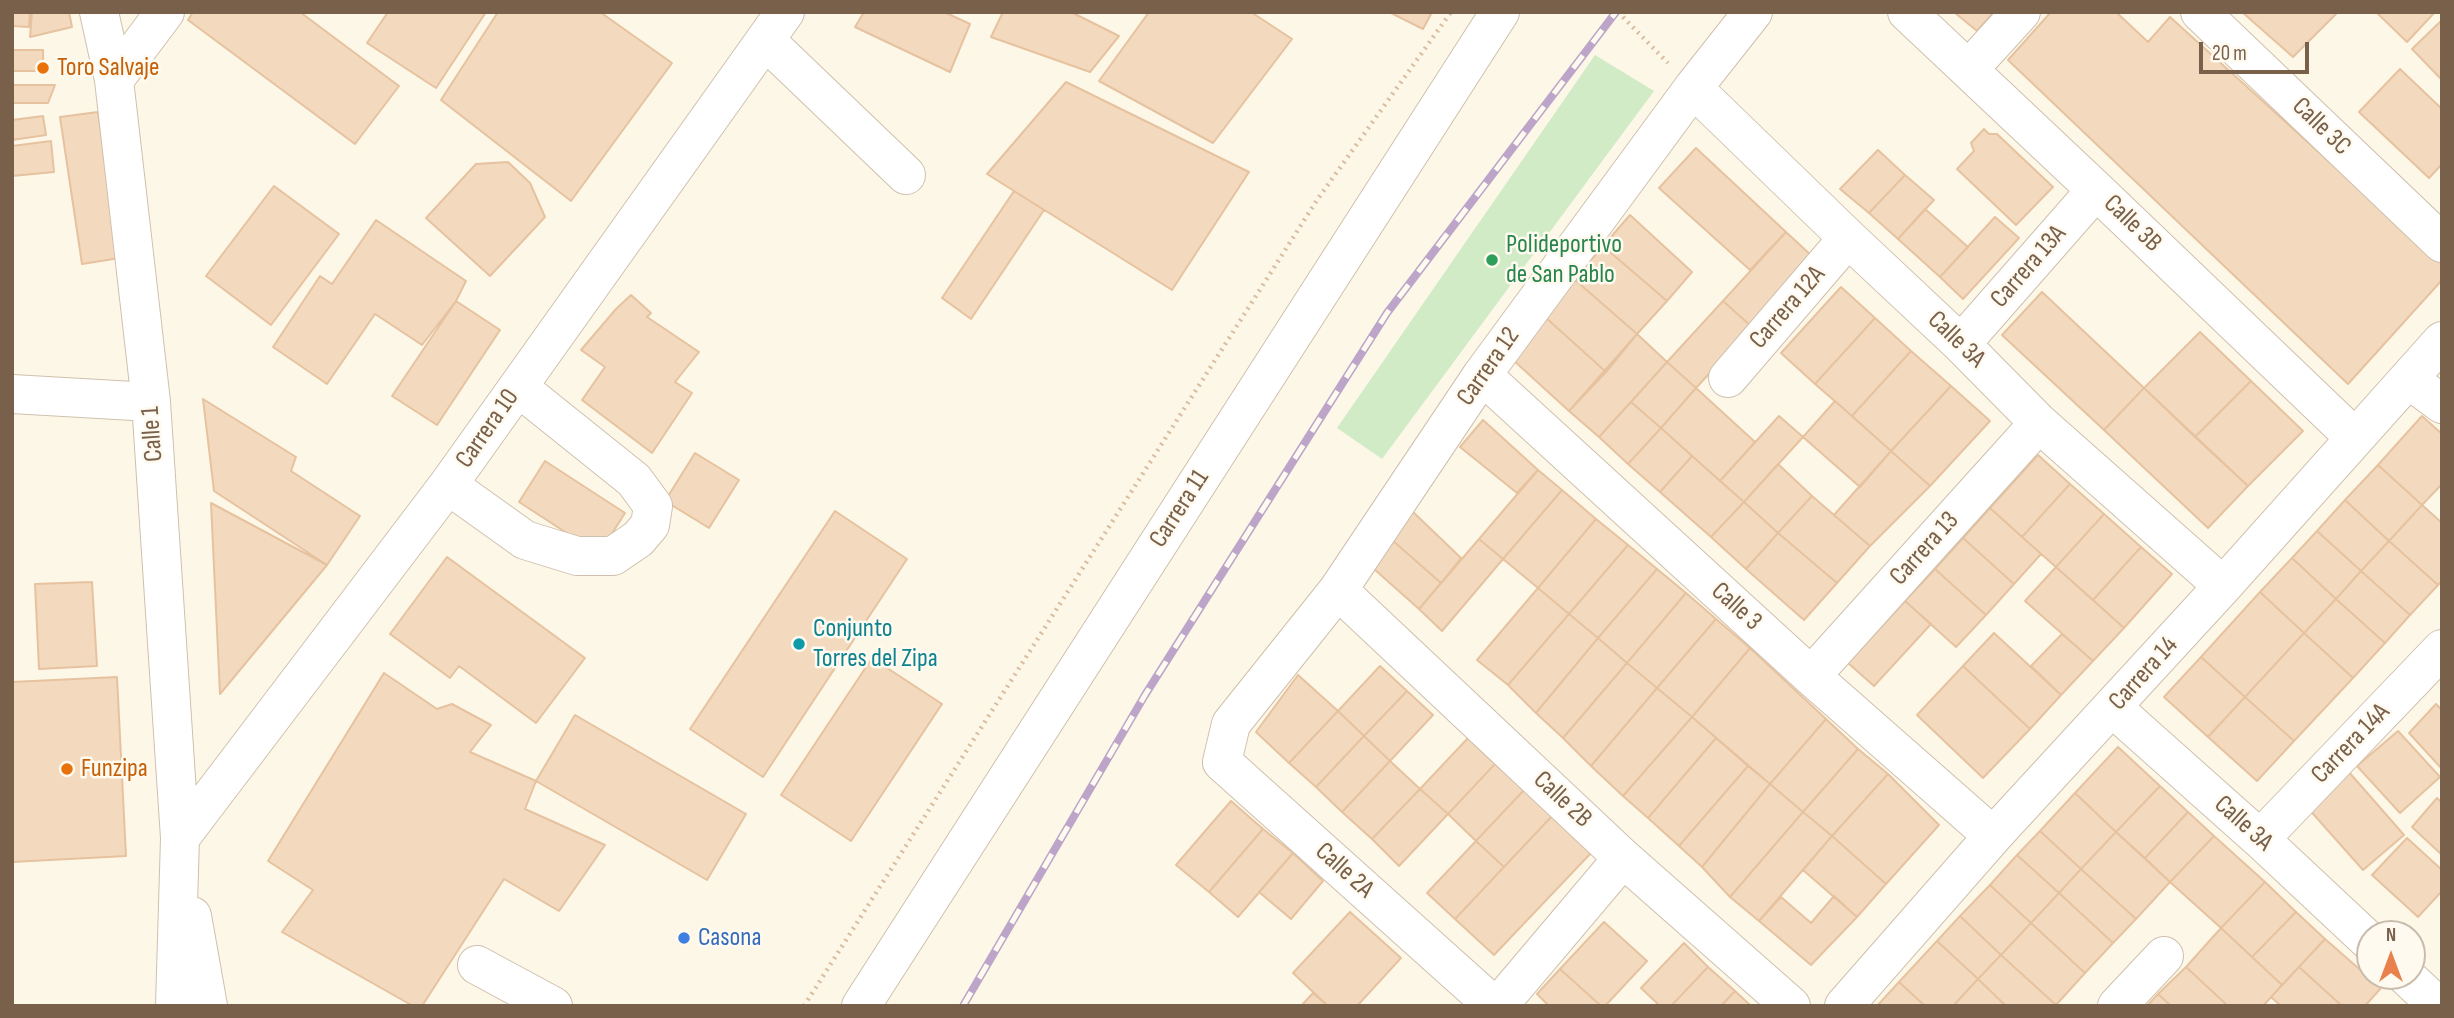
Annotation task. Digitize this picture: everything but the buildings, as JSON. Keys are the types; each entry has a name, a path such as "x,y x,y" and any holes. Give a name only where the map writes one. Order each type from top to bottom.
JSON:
{"street":[{"name":"Calle 1","path":"99,12 114,80 151,402 180,849 179,1002"},
{"path":"114,80 165,12"},
{"name":"Carrera 11","path":"861,1006 1500,12"},
{"name":"Carrera 12","path":"1231,724 1338,590 1482,375 1693,88 1753,12"},
{"name":"Calle 3B","path":"1907,12 2354,438"},
{"path":"1969,69 2021,12"},
{"name":"Calle 3C","path":"2200,12 2442,243"},
{"path":"775,26 906,175"},
{"name":"Carrera 10","path":"180,849 448,485 775,26"},
{"name":"Calle 3A","path":"1693,88 1961,344 2039,423 2223,586"},
{"name":"Carrera 13A","path":"1961,344 2096,190"},
{"name":"Carrera 12A","path":"1728,377 1847,238"},
{"name":"Carrera 14","path":"1844,1006 1993,836 2113,708 2442,341"},
{"name":"Calle 3","path":"1482,375 1811,676 1993,836"},
{"path":"2409,379 2442,404"},
{"path":"448,485 525,540 577,556 613,556 638,539 650,525 653,506 635,481 518,387"},
{"path":"12,394 151,402"},
{"name":"Carrera 13","path":"1811,676 2039,423"},
{"name":"Calle 2B","path":"1338,590 1623,858 1791,1006"},
{"name":"Carrera 14A","path":"2260,839 2442,649"},
{"name":"Calle 3A","path":"2113,708 2356,929"},
{"name":"Calle 2A","path":"1231,724 1222,762 1496,1006"},
{"path":"1496,1006 1623,858"},
{"path":"2117,1006 2164,956"},
{"path":"477,965 553,1006"},
{"path":"2421,990 2438,1006"}],"path":[{"path":"804,1006 1318,200 1451,12"},
{"path":"1618,12 1693,88"}],"green space":[{"name":"Polideportivo de San Pablo","path":"1595,55 1654,91 1382,459 1337,428"}],"railway":[{"path":"963,1006 1145,695 1387,313 1616,12"}],"place":[{"name":"Toro Salvaje","path":"43,68"},
{"name":"Polideportivo de San Pablo","path":"1492,260"},
{"name":"Conjunto Torres del Zipa","path":"799,644"},
{"name":"Funzipa","path":"67,769"},
{"name":"Casona","path":"684,938"}]}
